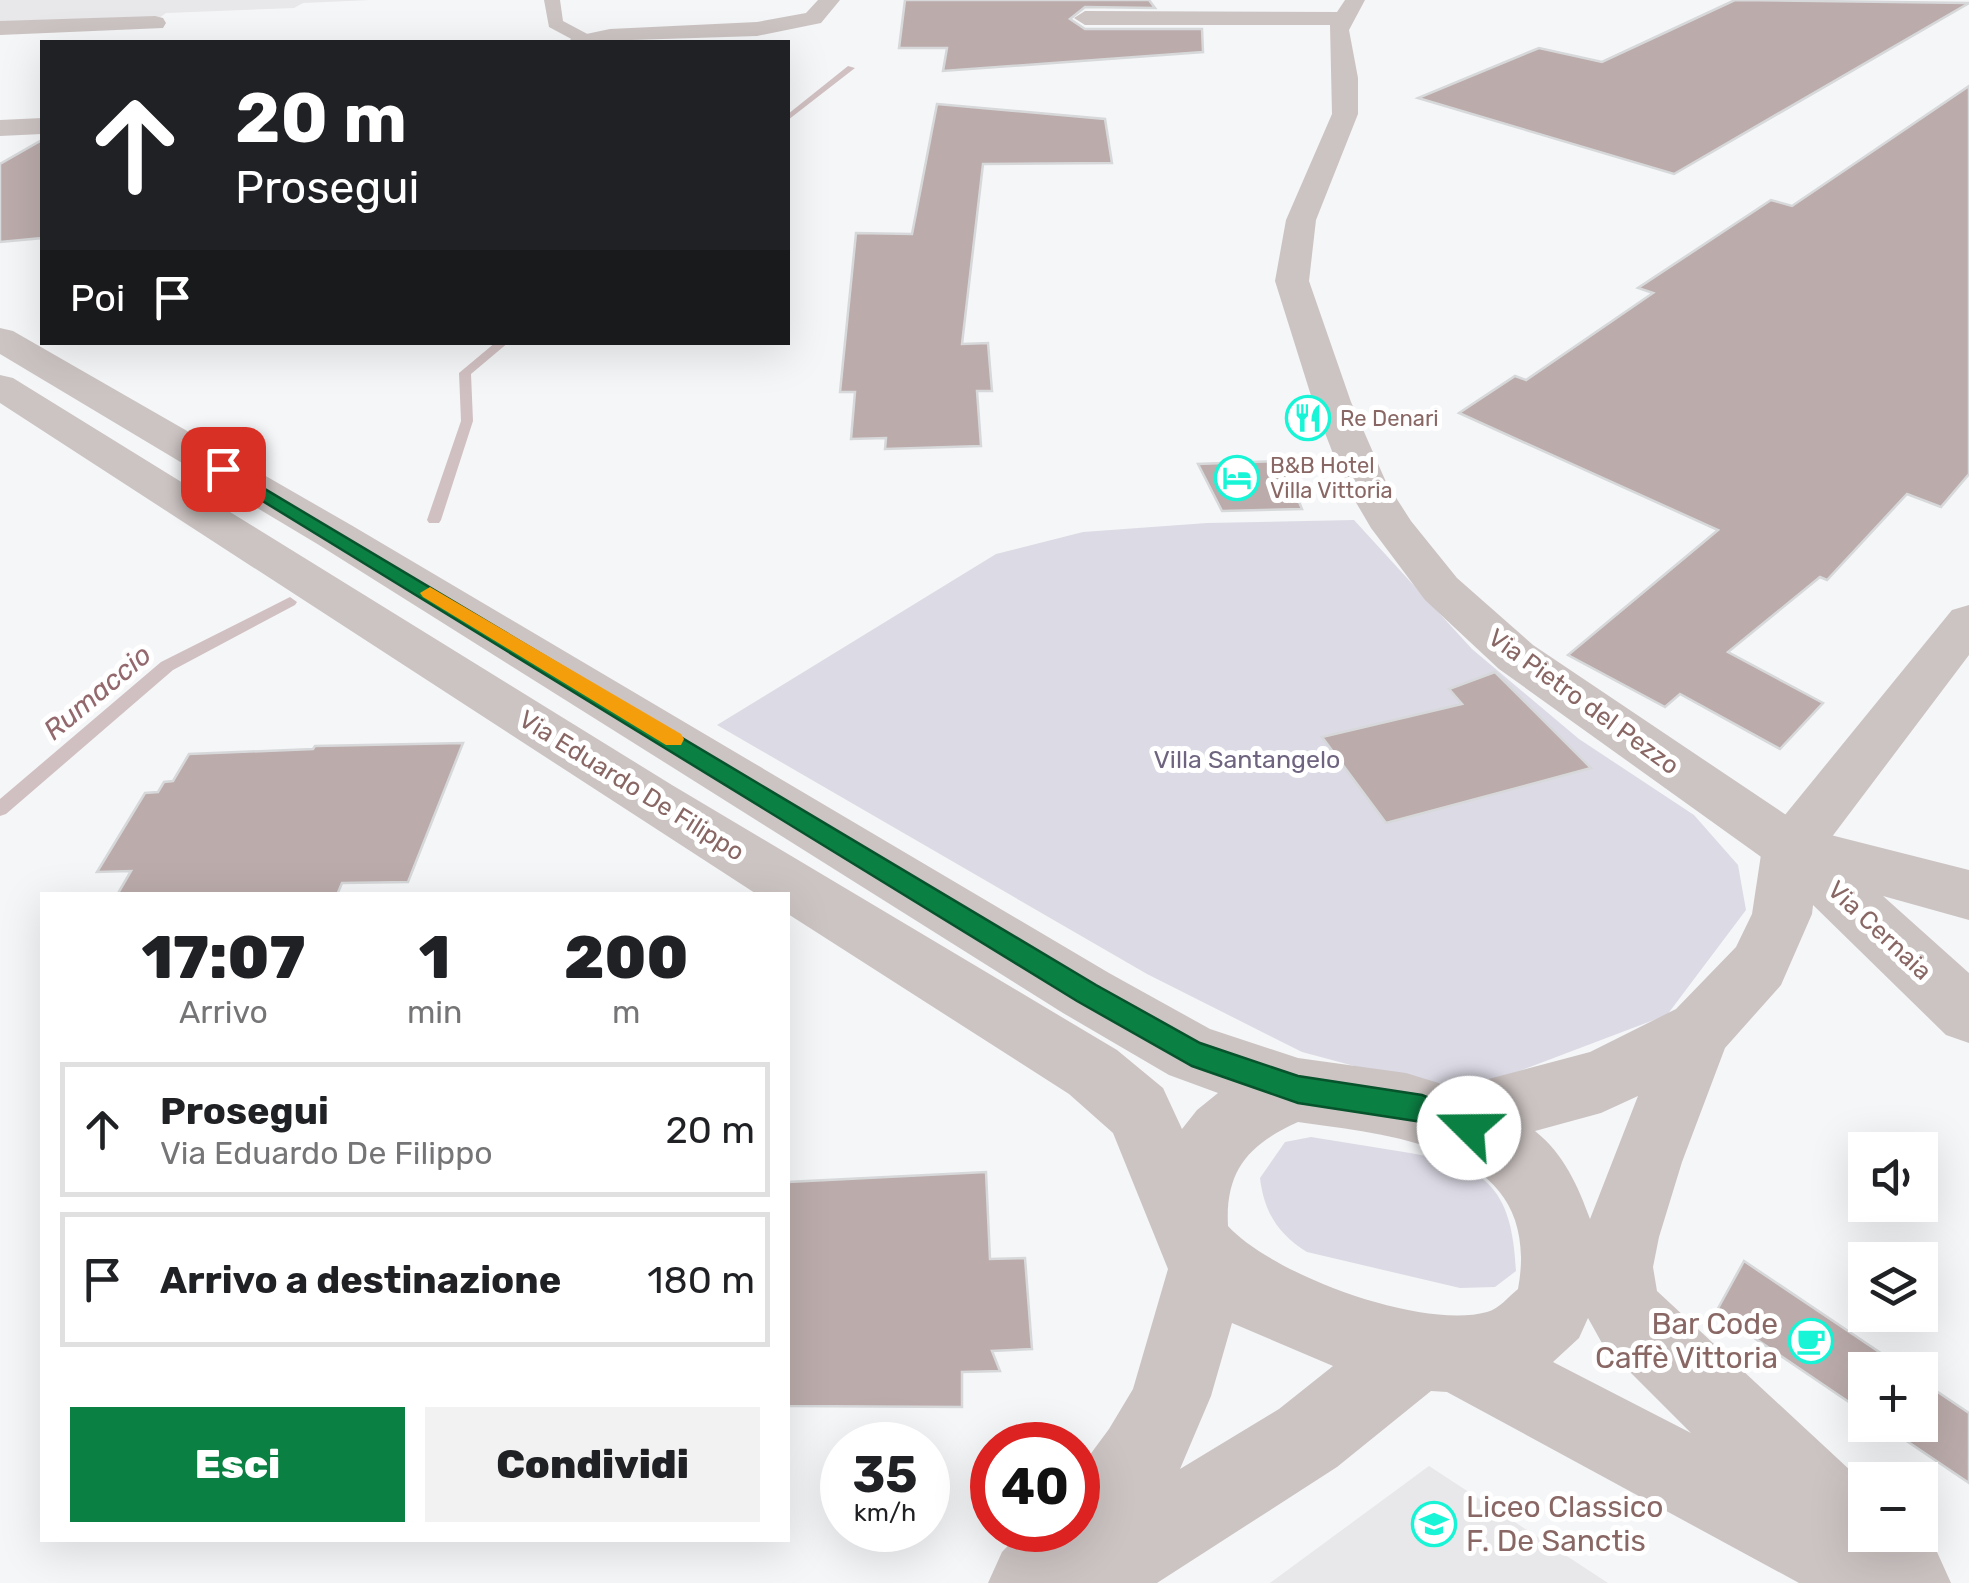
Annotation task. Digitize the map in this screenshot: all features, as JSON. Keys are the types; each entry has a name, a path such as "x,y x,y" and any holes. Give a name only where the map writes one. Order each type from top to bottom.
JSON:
{"street":[{"path":"552,0 555,23 581,40"},
{"path":"593,40 757,29 813,18 830,0"},
{"path":"694,5 698,32"},
{"path":"1085,18 1256,19 1349,9"},
{"name":"Via Pietro del Pezzo","path":"1349,9 1338,30 1345,64 1343,122 1295,230 1290,260 1292,281 1332,402 1365,482 1394,528 1442,589 1516,657 1791,848"},
{"path":"0,28 155,23"},
{"path":"0,128 40,126"},
{"path":"0,339 400,574 1086,993 1192,1053 1298,1090 1422,1109 1455,1121 1525,1166 1548,1201 1560,1254 1552,1311 1504,1348 1440,1354 1077,1583"},
{"name":"Via Eduardo De Filippo","path":"0,386 652,800 1093,1072 1138,1111 1201,1253"},
{"path":"1455,1121 1601,1082 1699,1030 1759,966 1782,914 1791,848 1969,621"},
{"path":"1791,848 1969,882"},
{"path":"1791,848 1969,895"},
{"name":"Via Cernaia","path":"1791,848 1966,1016"},
{"path":"1699,1030 1638,1187 1616,1262 1615,1292 1630,1318 1906,1583"},
{"path":"1032,1583 1092,1520 1151,1439 1183,1365 1201,1253 1191,1206 1202,1155 1247,1111 1298,1090"},
{"path":"1201,1253 1238,1288 1296,1314 1440,1354 1889,1583"}],"shaded area":[{"path":"0,0 370,0 303,3 294,8 166,13 156,20 0,26"},
{"name":"Liceo Classico F. De Sanctis","path":"1429,1466 1608,1583 1270,1583"}],"green space":[{"name":"Villa Santangelo","path":"1354,520 1472,649 1579,739 1694,815 1738,865 1746,910 1667,1015 1459,1094 1302,1052 1147,974 717,725 996,554 1083,532 1207,523"},
{"path":"1311,1137 1432,1157 1474,1173 1500,1199 1508,1218 1516,1271 1495,1287 1460,1288 1307,1252 1274,1221 1260,1178 1285,1142"}],"building":[{"path":"905,0 1149,0 1155,8 1085,7 1070,19 1085,29 1202,29 1203,52 943,71 947,48 899,48"},
{"path":"1735,0 1969,3 1674,174 1418,98 1539,48 1602,62"},
{"path":"1969,86 1969,474 1941,507 1907,494 1827,580 1820,577 1728,652 1823,703 1780,749 1680,694 1665,707 1568,655 1718,530 1459,413 1515,376 1526,380 1653,293 1638,288 1771,200 1792,206"},
{"path":"937,104 1105,119 1112,163 983,164 962,344 988,343 992,391 977,391 981,446 885,449 886,438 851,439 855,392 840,392 856,233 912,234"},
{"path":"40,141 40,238 0,242 0,164"},
{"name":"B&B Hotel Villa Vittoria","path":"1282,461 1302,509 1222,511 1198,464"},
{"path":"1495,672 1591,768 1386,823 1322,737 1462,704 1449,689"},
{"path":"463,743 408,882 342,883 338,892 119,892 131,871 97,872 145,793 158,792 164,782 173,781 189,754"},
{"path":"986,1172 990,1259 1025,1258 1032,1349 992,1351 1000,1371 962,1372 962,1407 790,1406 790,1182"},
{"name":"Bar Code Caffè Vittoria","path":"1744,1261 1879,1352 1848,1352 1848,1401 1716,1312"},
{"path":"1938,1392 1969,1413 1969,1483 1908,1442 1938,1442"}],"waterway":[{"name":"Rumaccio","path":"790,116 851,68"},
{"name":"Rumaccio","path":"434,520 467,421 465,373 500,345"},
{"name":"Rumaccio","path":"0,809 167,666 290,602"}],"slow traffic":[{"path":"430,593 673,739"}],"place":[{"name":"Re Denari","path":"1308,418"},
{"name":"B&B Hotel Villa Vittoria","path":"1237,478"},
{"name":"Bar Code Caffè Vittoria","path":"1811,1341"},
{"name":"Liceo Classico F. De Sanctis","path":"1434,1524"}],"route":[{"path":"223,469 696,752 1086,993 1192,1053 1298,1090 1422,1109 1469,1128"}]}
